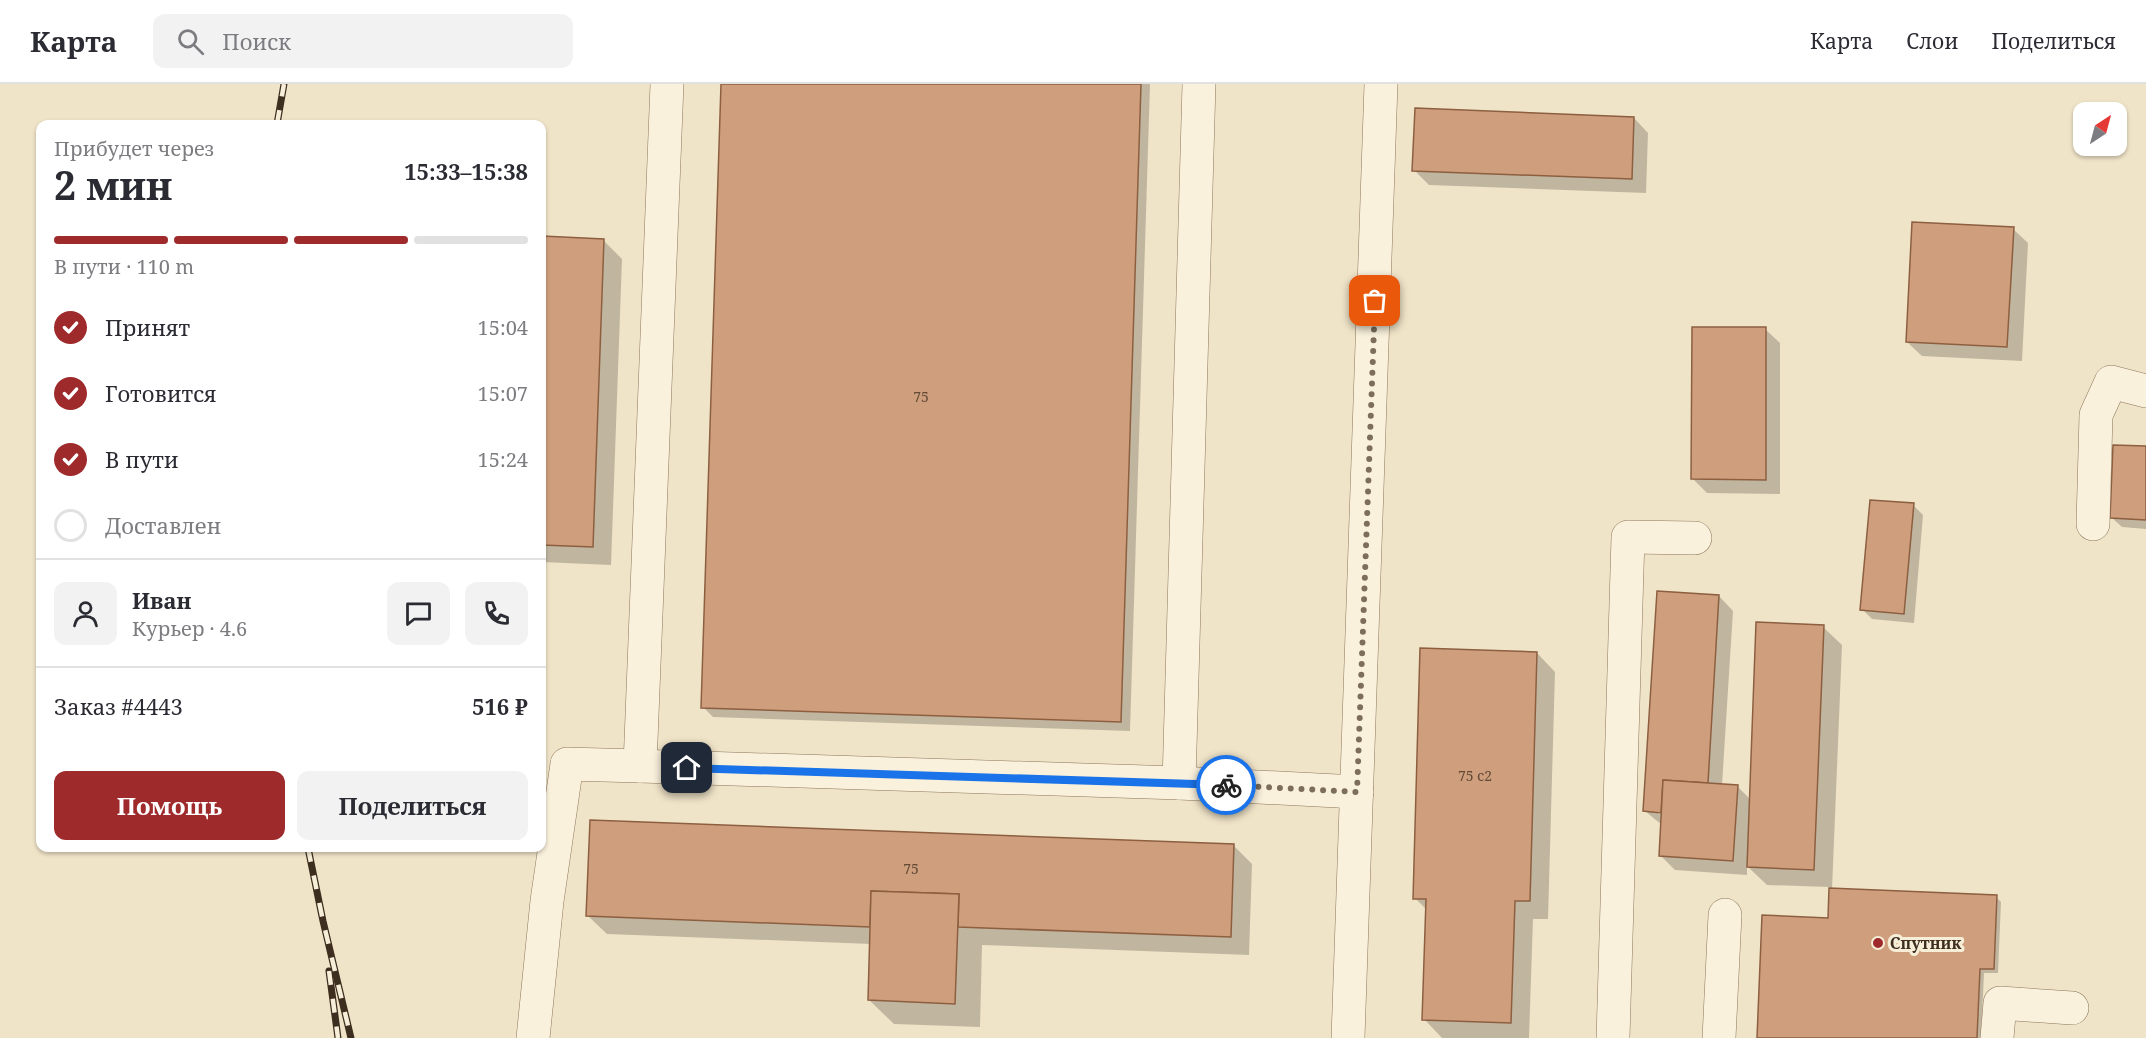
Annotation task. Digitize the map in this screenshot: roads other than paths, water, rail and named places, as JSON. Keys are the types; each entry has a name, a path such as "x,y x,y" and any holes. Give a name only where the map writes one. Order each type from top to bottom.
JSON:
{"lane":[{"path":"640,766 667,84"},
{"path":"1179,783 1199,84"},
{"path":"1348,1038 1381,84"},
{"path":"2093,524 2096,415 2111,382 2146,391"},
{"path":"1612,1038 1628,537 1695,538"},
{"path":"533,1038 547,902 567,764 1179,783 1357,792"},
{"path":"1719,1038 1725,915"},
{"path":"1997,1038 2000,1003 2073,1008"}],"railway":[{"path":"278,120 284,84"},
{"path":"309,852 351,1038"},
{"path":"329,971 338,1038"}],"place":[{"name":"Спутник","path":"1878,943"}]}
